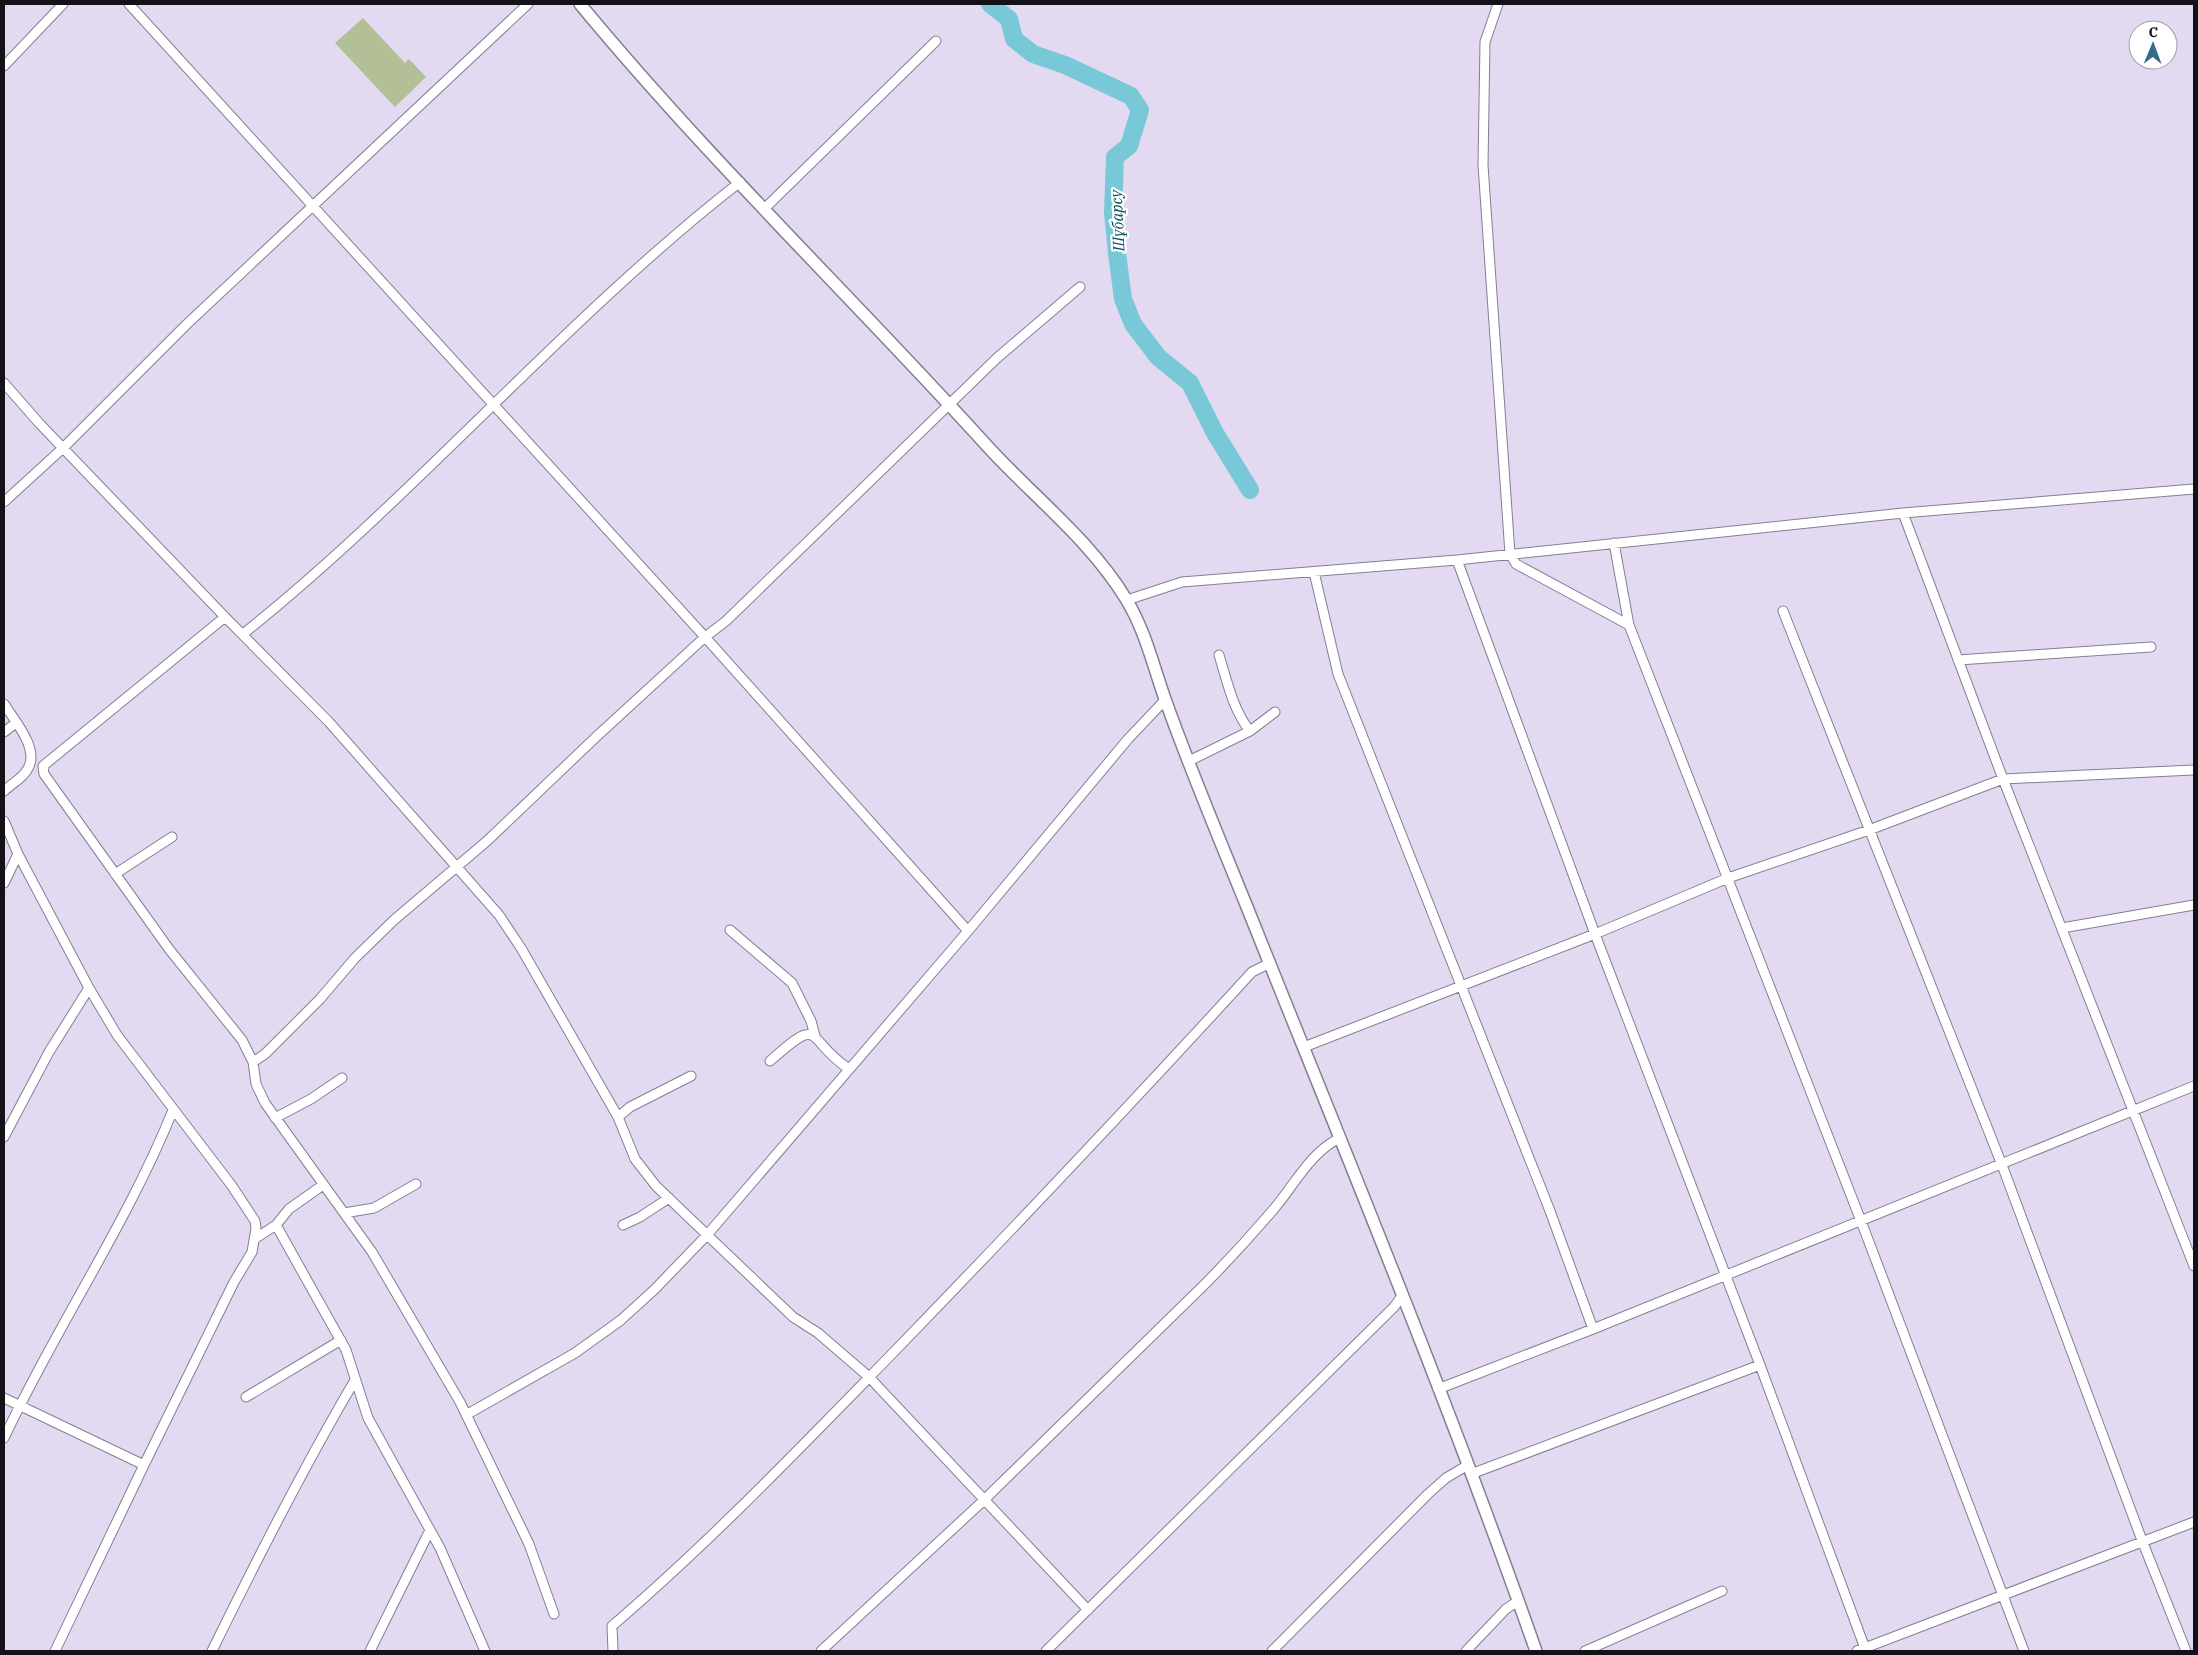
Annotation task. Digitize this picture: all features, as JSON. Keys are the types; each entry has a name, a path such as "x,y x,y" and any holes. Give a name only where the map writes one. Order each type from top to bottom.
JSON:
{"street":[{"path":"4,66 64,4"},
{"path":"129,4 492,405 706,637 968,931"},
{"path":"4,502 63,448 187,324 528,4"},
{"path":"580,4 613,43 740,182 1008,469 1098,561 1127,600 1143,635 1165,700 1470,1469 1536,1651"},
{"path":"1498,4 1485,42 1483,166 1510,554 1516,564 1629,625"},
{"path":"765,208 936,41"},
{"path":"243,634 304,585 492,405 675,236 740,182"},
{"path":"253,1062 265,1054 320,999 355,958 394,920 487,841 706,637 726,621 951,406 997,358 1080,287"},
{"path":"4,383 63,448 225,617 329,722 499,915 521,948 618,1117 635,1159 656,1186 793,1317 818,1333 868,1377 1088,1610"},
{"path":"1127,600 1182,582 1457,560 1904,513 2194,489"},
{"path":"1904,513 2003,779 2194,1266"},
{"path":"1614,542 1629,625 1861,1220 2024,1651"},
{"path":"1457,560 1595,934 1760,1365 1863,1650 2194,1522"},
{"path":"1314,572 1338,674 1550,1211 1593,1329"},
{"path":"1783,611 2002,1165 2143,1543 2186,1651"},
{"path":"43,766 225,617"},
{"path":"1958,660 2151,647"},
{"path":"1219,655 1234,703 1242,721 1250,731"},
{"path":"466,1415 575,1353 621,1320 707,1235 968,931 1128,739 1165,700"},
{"path":"4,704 30,748 31,760 24,775 4,791"},
{"path":"1189,761 1250,731 1275,712"},
{"path":"4,732 16,723"},
{"path":"31,760 43,766"},
{"path":"43,766 44,774 169,950 242,1040 253,1062 256,1084 265,1104 372,1252 466,1415 529,1544 554,1614"},
{"path":"1304,1047 1595,934 1728,878 1869,830 2003,779 2193,770"},
{"path":"4,821 18,854 89,988 117,1035 255,1221 256,1238 252,1252 234,1282 55,1651"},
{"path":"114,874 172,837"},
{"path":"4,882 18,854"},
{"path":"2062,928 2194,905"},
{"path":"730,930 792,983 811,1021 815,1036 836,1060 850,1069"},
{"path":"613,1651 612,1626 733,1514 868,1377 1059,1180 1252,972 1270,964"},
{"path":"4,1137 49,1052 89,988"},
{"path":"770,1061 798,1036 805,1034 815,1036"},
{"path":"618,1117 630,1107 691,1076"},
{"path":"275,1118 312,1099 342,1078"},
{"path":"1438,1389 2135,1112 2194,1086"},
{"path":"4,1438 19,1406 145,1172 173,1110"},
{"path":"821,1651 983,1500 1232,1257 1274,1208 1317,1153 1328,1144 1340,1138"},
{"path":"344,1213 374,1208 416,1184"},
{"path":"256,1238 276,1225 289,1209 324,1185"},
{"path":"623,1225 640,1217 669,1198"},
{"path":"276,1225 346,1350 368,1418 430,1530 464,1598 485,1651"},
{"path":"1046,1651 1387,1314 1402,1296"},
{"path":"246,1397 341,1340"},
{"path":"1272,1651 1446,1478 1760,1365"},
{"path":"212,1651 292,1494 355,1380"},
{"path":"4,1398 144,1465"},
{"path":"370,1651 430,1530"},
{"path":"1585,1651 1722,1591"},
{"path":"1466,1651 1506,1609 1518,1601"}],"green space":[{"path":"363,18 405,63 409,59 426,77 395,107 335,43"}],"waterway":[{"name":"Шұбарсу","path":"990,4 1009,19 1014,39 1033,54 1065,65 1131,96 1140,110 1129,146 1115,157 1113,213 1123,299 1133,324 1158,357 1190,383 1215,433 1250,490"}]}
